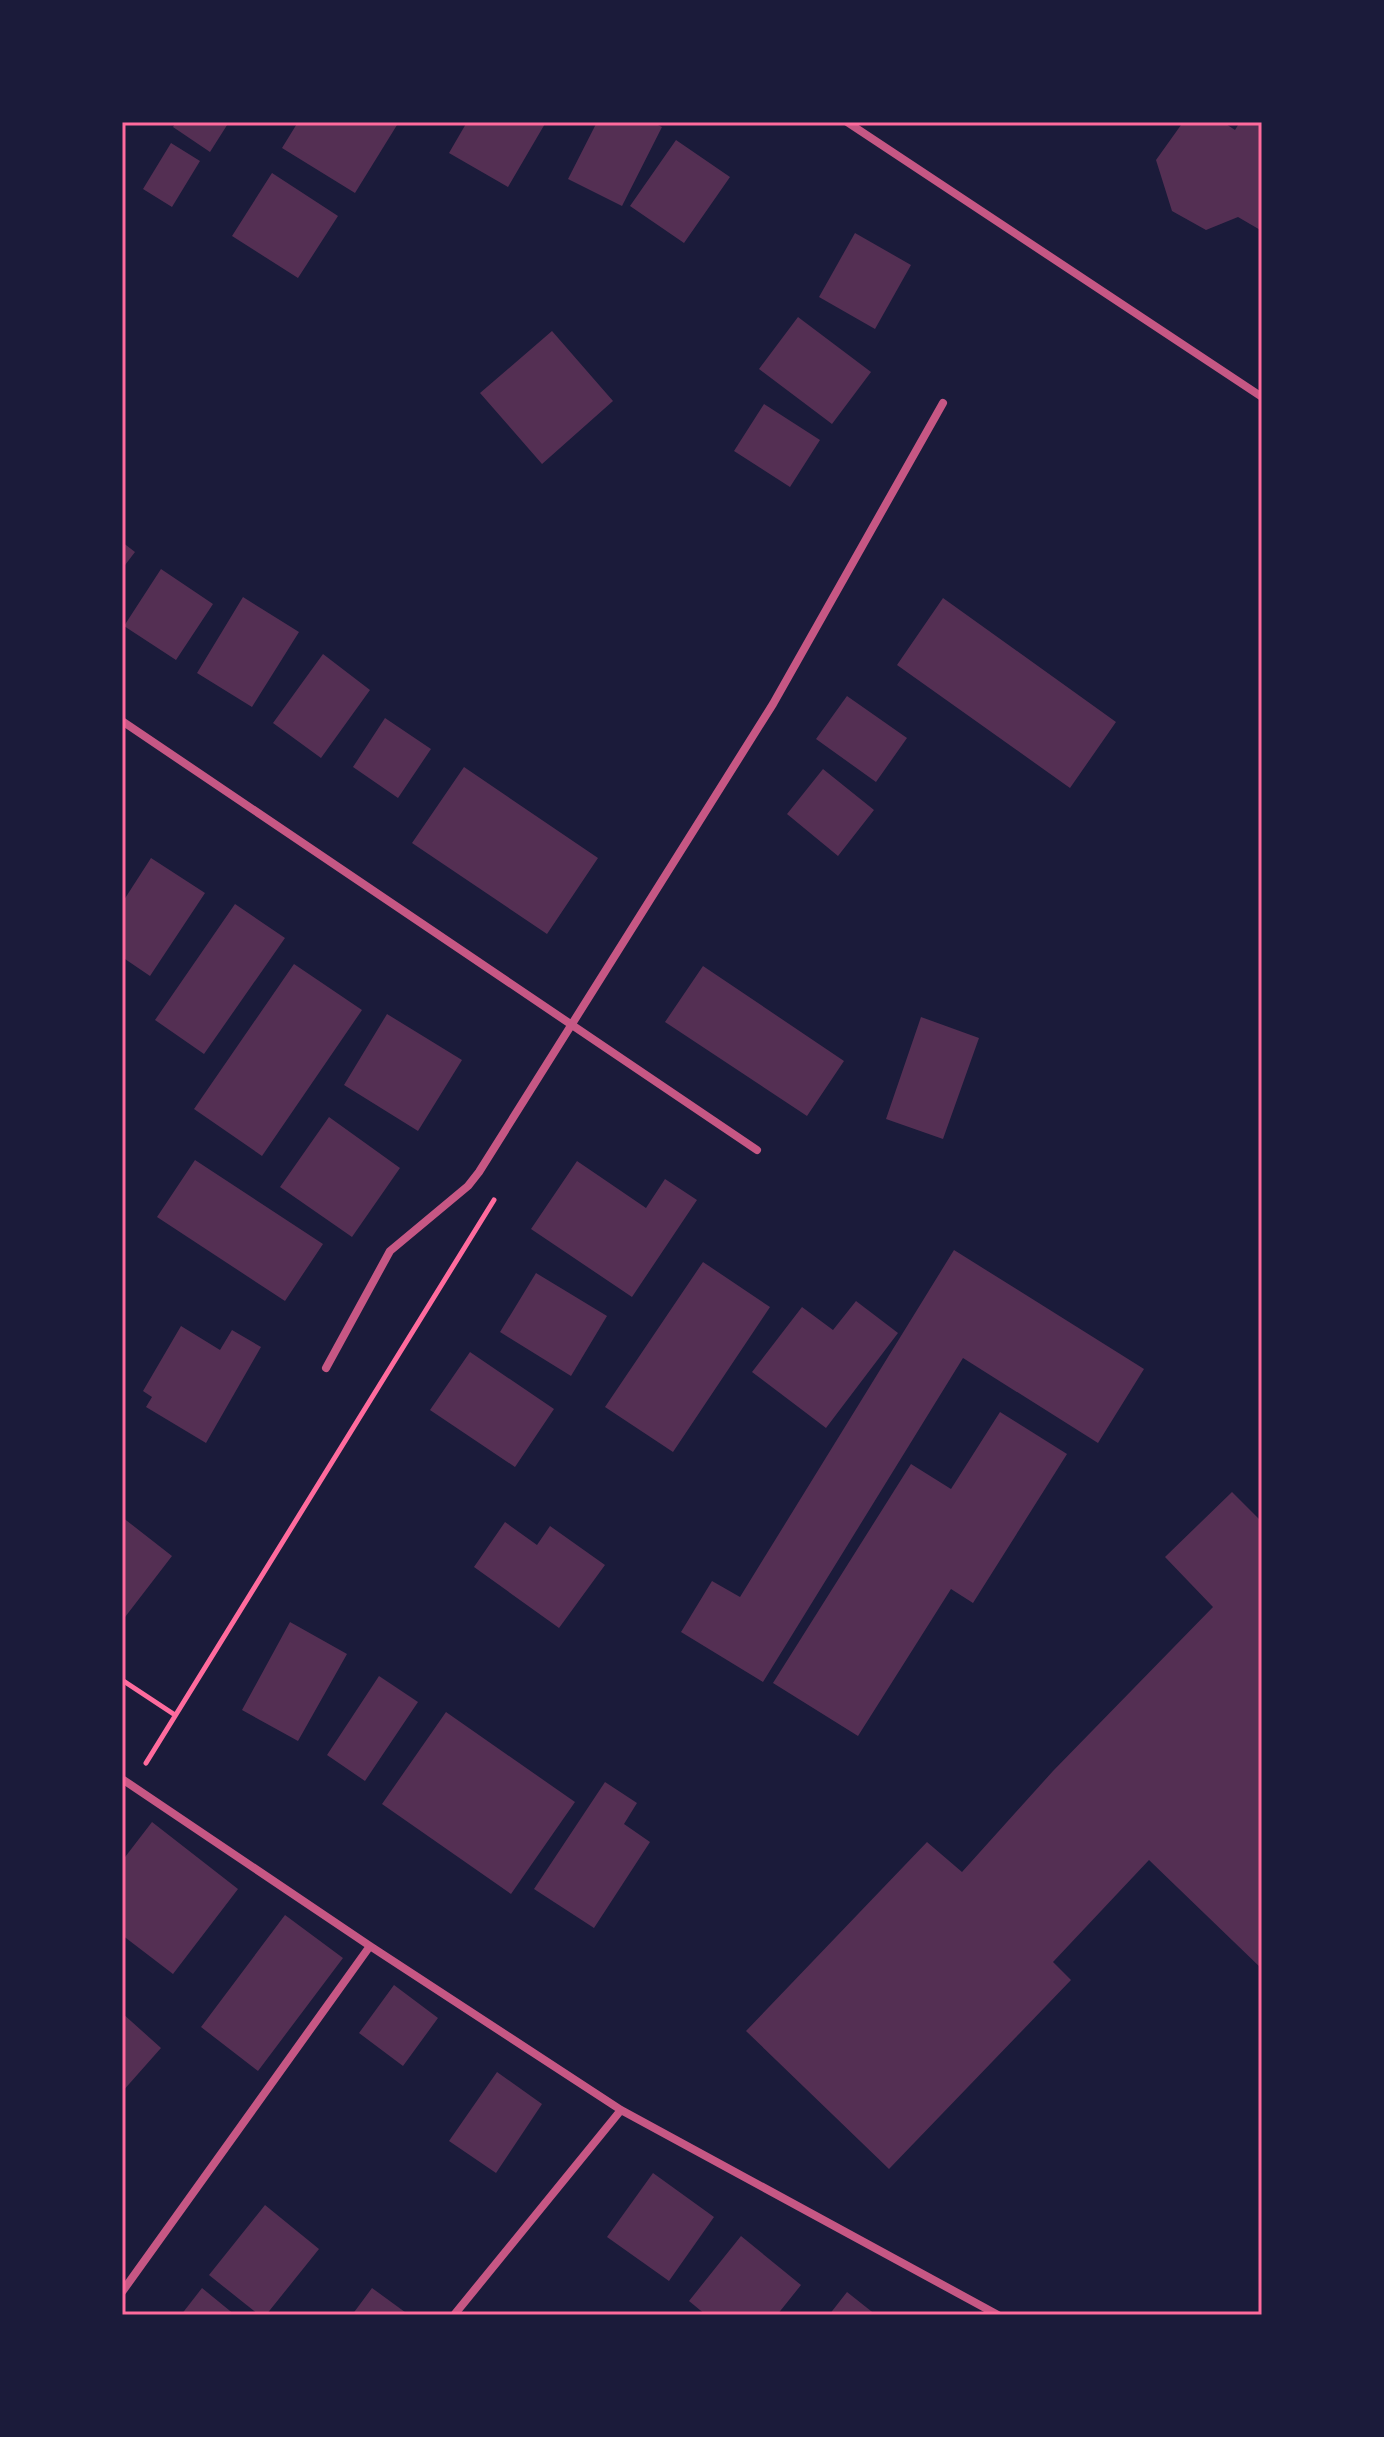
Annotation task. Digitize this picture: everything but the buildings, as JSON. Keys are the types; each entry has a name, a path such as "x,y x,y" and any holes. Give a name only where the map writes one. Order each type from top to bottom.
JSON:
{"street":[{"path":"847,122 1262,397"},
{"path":"326,1368 390,1251 468,1186 574,1026 773,704 943,403"},
{"path":"122,721 757,1150"},
{"path":"122,1779 621,2110 998,2315"},
{"path":"122,2292 370,1946"},
{"path":"454,2315 621,2110"}],"path":[{"path":"132,1786 498,1193"},
{"path":"122,1680 175,1715"}]}
